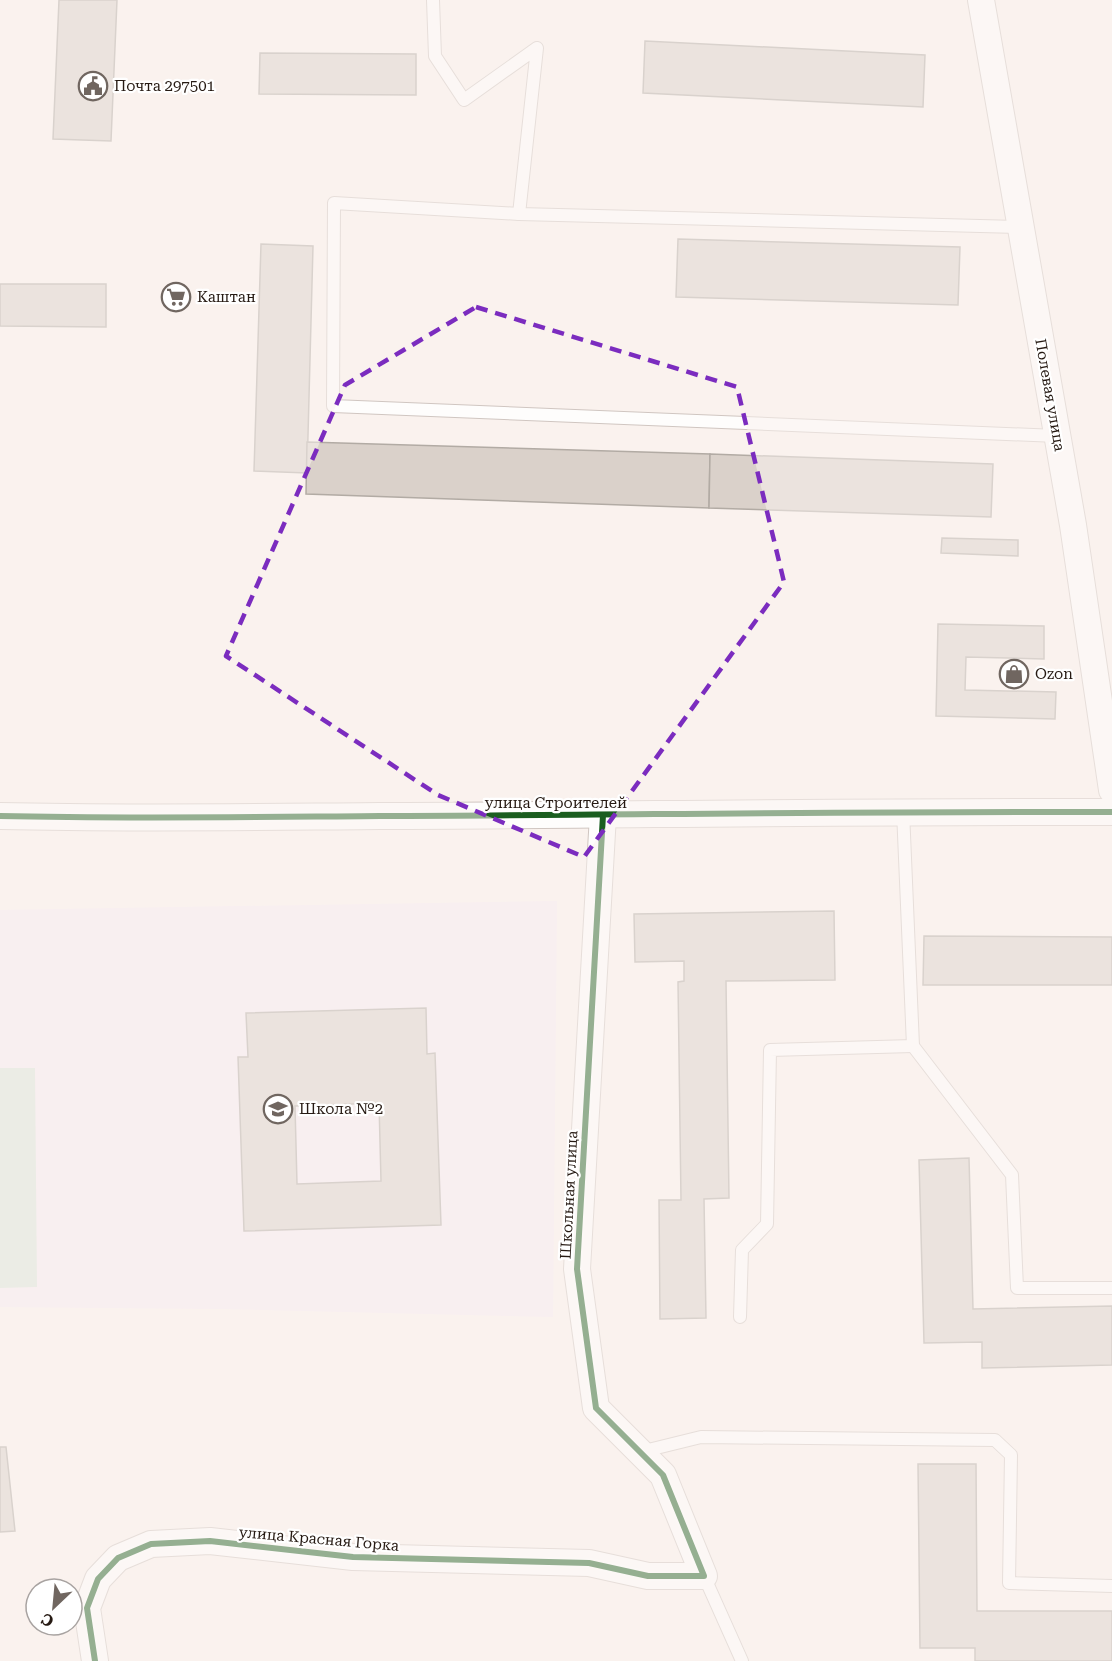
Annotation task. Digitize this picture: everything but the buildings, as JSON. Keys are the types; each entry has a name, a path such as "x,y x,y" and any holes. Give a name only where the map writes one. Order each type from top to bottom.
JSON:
{"street":[{"name":"Полевая улица","path":"981,0 1074,537 1112,790"},
{"name":"улица Строителей","path":"0,816 108,818 903,811 1112,812"},
{"name":"Школьная улица","path":"603,815 577,1269 596,1408 663,1475 704,1576"},
{"name":"улица Красная Горка","path":"95,1661 87,1608 98,1579 118,1558 151,1544 210,1541 353,1557 589,1563 648,1576 704,1576"}],"lane":[{"path":"433,0 435,56 464,100 537,48 519,214"},
{"path":"1021,227 519,214 334,203 333,406 1057,436"},
{"path":"903,811 913,1046 1012,1175 1017,1288 1112,1288"},
{"path":"740,1317 742,1250 767,1224 770,1050 913,1046"},
{"path":"640,1452 701,1437 995,1440 1011,1455 1009,1583 1112,1586"},
{"path":"704,1576 742,1661"}],"highlighted area":[{"path":"476,307 737,387 784,582 584,857 438,795 226,656 345,385"}],"shaded area":[{"name":"Школа №2","path":"557,901 553,1317 222,1309 0,1307 0,910"},
{"path":"0,1068 35,1068 37,1287 0,1288"}],"cycle path":[{"path":"0,816 190,818 1112,812"},
{"path":"95,1661 87,1608 98,1579 118,1558 151,1544 210,1541 353,1557 589,1563 648,1576 704,1576 663,1475 596,1408 577,1269 603,815"}],"place":[{"name":"Почта 297501","path":"93,86"},
{"name":"Каштан","path":"176,297"},
{"name":"Ozon","path":"1014,674"},
{"name":"Школа №2","path":"278,1109"}]}
